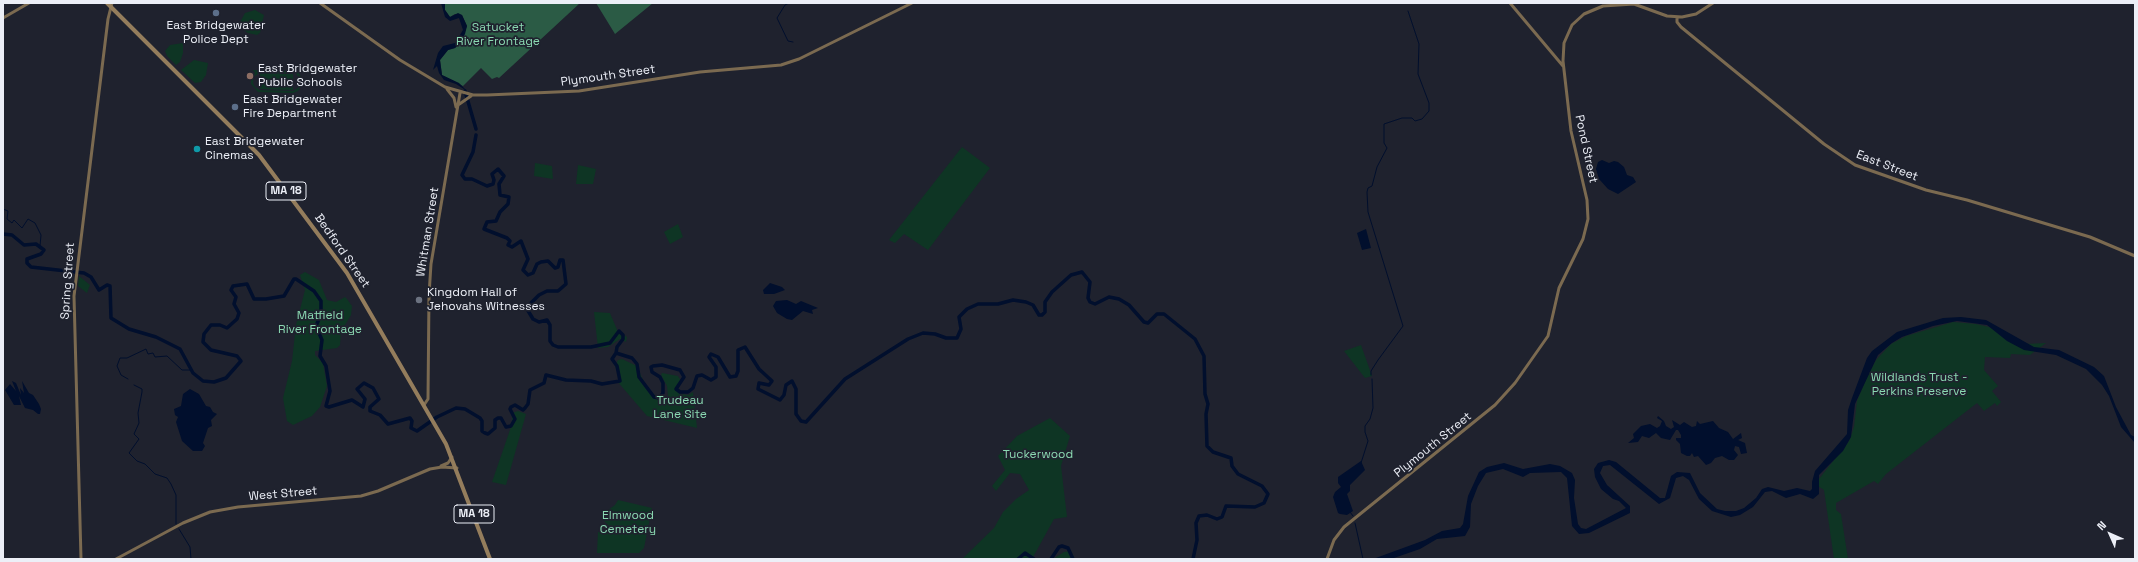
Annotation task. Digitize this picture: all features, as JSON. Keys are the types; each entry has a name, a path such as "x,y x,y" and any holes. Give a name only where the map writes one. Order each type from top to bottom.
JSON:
{"main road":[{"path":"3,18 28,3"},
{"name":"Plymouth Street","path":"320,3 400,60 445,87 468,96 568,92 695,73 778,66 799,59 912,3"},
{"path":"1510,3 1563,66"},
{"path":"1677,17 1696,14 1713,3"},
{"name":"Spring Street","path":"81,559 74,302 76,270 110,4"},
{"name":"Bedford Street","path":"110,4 249,144 269,167 350,277 435,423 452,456 490,559"},
{"name":"Pond Street","path":"1547,339 1552,327 1559,288 1582,243 1588,219 1587,200 1572,135 1563,66 1563,51 1566,36 1578,18 1599,7 1634,4 1667,16 1677,17"},
{"name":"East Street","path":"1677,17 1677,22 1681,27 1821,141 1855,165 1926,190 2090,237 2135,256"},
{"path":"445,87 453,96 456,108"},
{"name":"Whitman Street","path":"424,405 428,399 430,276 456,108 461,93"},
{"path":"456,108 468,96"},
{"name":"Plymouth Street","path":"1327,559 1332,543 1342,529 1492,408 1515,383 1547,339"},
{"path":"435,468 446,464 452,456"},
{"name":"West Street","path":"116,559 206,513 238,507 362,496 435,468 457,468"}],"green space":[{"name":"Satucket River Frontage","path":"445,3 580,3 499,78 497,77 492,79 481,68 463,86 442,75 440,60 448,50 455,48 460,43 467,26 462,15 455,14 450,17 445,10"},
{"path":"596,3 653,3 615,34"},
{"path":"255,10 264,15 260,33 257,35 248,33 238,26 245,13"},
{"path":"183,43 183,53 180,62 176,65 167,56 165,51 170,45"},
{"path":"194,60 208,63 206,75 201,82 195,83 181,70"},
{"path":"253,70 300,71 299,74 302,78 302,85 298,91 293,93 258,92 251,84 251,78 255,73","holes":["259,73 295,73 299,77 300,84 298,88 293,91 260,90 255,87 253,83 254,77"]},
{"path":"260,73 293,74 293,90 260,89"},
{"path":"962,147 990,168 928,250 904,234 895,243 889,240"},
{"path":"535,163 552,166 553,179 534,176"},
{"path":"578,165 596,169 593,184 576,184"},
{"path":"678,224 683,237 670,244 664,232"},
{"name":"Matfield River Frontage","path":"305,272 319,280 327,300 336,302 345,297 352,306 351,315 341,332 340,345 337,348 315,351 315,355 323,363 327,386 320,407 312,416 293,425 287,421 283,398 292,361 296,325 305,290 300,275"},
{"path":"79,276 90,285 87,293 78,286"},
{"path":"594,312 610,313 618,332 627,337 626,342 620,339 608,347 598,348"},
{"name":"Wildlands Trust - Perkins Preserve","path":"1953,322 1989,327 2025,344 2046,343 2030,355 2011,354 2010,358 1985,357 1984,370 1998,386 1992,391 2001,402 1997,406 1995,403 1984,411 1977,403 1886,474 1878,484 1874,481 1836,503 1836,510 1841,514 1848,559 1834,559 1824,490 1815,484 1849,441 1854,427 1857,401 1866,379 1876,360 1891,344 1906,336"},
{"path":"1361,345 1372,376 1365,378 1344,351"},
{"name":"Trudeau Lane Site","path":"622,359 637,366 646,387 661,401 667,399 668,395 667,386 661,375 662,373 678,376 681,381 678,390 680,394 688,395 693,392 697,428 647,416 617,381 620,378 615,366 618,360"},
{"path":"518,411 526,414 506,485 492,482 512,424 512,413"},
{"name":"Tuckerwood","path":"1050,418 1070,436 1061,466 1067,517 1054,519 1032,559 962,559 994,528 1003,512 1016,499 1029,490 1020,474 1010,473 996,491 992,486 1005,470 998,456 1017,436"},
{"name":"Elmwood Cemetery","path":"618,500 652,508 644,548 639,553 597,553 598,532 609,531 609,526 601,518 604,513 615,505"},
{"path":"1071,551 1075,559 1053,559 1064,552"}],"water":[{"path":"441,3 445,3 445,10 450,17 458,13 462,15 467,26 460,43 455,48 448,50 440,60 442,75 459,83 467,91 456,84 444,80 439,73 437,66 433,70 438,53 443,46 455,43 463,30 459,18 450,21 445,17"},
{"path":"1602,160 1609,163 1614,161 1618,162 1624,167 1627,175 1633,177 1636,182 1618,194 1608,189 1599,179 1596,169 1598,162"},
{"path":"1366,229 1371,248 1362,250 1357,233"},
{"path":"770,283 782,287 785,290 774,294 764,294 763,290"},
{"path":"787,300 796,304 801,301 818,308 812,310 813,314 803,311 792,320 787,319 777,313 773,306 776,301"},
{"path":"1961,317 1986,320 2034,347 2059,350 2094,367 2104,376 2116,407 2131,435 2135,437 2135,443 2121,427 2109,396 2102,385 2086,369 2056,355 2024,350 2007,341 1987,325 1957,321 1933,326 1902,337 1878,355 1855,404 1851,437 1843,451 1819,475 1819,494 1813,499 1800,494 1786,498 1772,491 1765,492 1753,507 1740,515 1731,517 1712,511 1699,499 1689,480 1683,476 1676,478 1670,498 1659,504 1610,465 1603,466 1600,473 1607,485 1630,506 1630,513 1589,533 1579,534 1572,526 1567,478 1561,472 1530,473 1523,477 1503,469 1486,473 1478,486 1471,504 1470,527 1465,536 1437,539 1420,549 1391,559 1373,559 1425,540 1442,531 1460,528 1463,524 1468,496 1479,472 1487,467 1504,463 1523,469 1550,464 1560,466 1572,473 1575,480 1574,498 1578,524 1581,528 1586,529 1626,508 1619,501 1613,499 1601,489 1595,477 1594,469 1598,463 1609,460 1616,462 1660,498 1665,498 1671,476 1677,472 1690,473 1700,493 1717,509 1725,511 1736,511 1744,508 1756,498 1762,489 1768,487 1784,491 1797,488 1810,491 1812,489 1815,471 1847,434 1848,410 1867,358 1872,351 1897,332 1943,318"},
{"path":"12,381 16,383 21,395 20,388 24,393 22,381 29,393 33,395 39,404 41,409 40,414 25,408 19,396 21,405 14,405 5,390 10,384 16,391"},
{"path":"190,389 199,394 206,406 210,407 213,412 217,414 211,420 212,426 208,428 203,443 205,446 202,451 193,451 182,441 176,422 178,417 175,415 174,409 181,406 183,394"},
{"path":"1658,416 1664,421 1666,426 1671,429 1674,427 1672,420 1680,425 1684,422 1692,427 1696,426 1697,421 1700,424 1713,421 1719,428 1728,432 1733,439 1741,433 1742,438 1738,440 1745,443 1747,453 1741,454 1739,447 1735,446 1734,450 1738,455 1734,460 1729,460 1722,456 1715,458 1711,463 1706,465 1698,456 1694,457 1692,453 1690,456 1687,456 1681,453 1680,444 1676,440 1676,438 1681,438 1678,430 1676,430 1670,440 1661,438 1656,433 1649,438 1642,436 1638,442 1628,443 1634,438 1633,434 1641,426 1650,424 1657,428 1660,426 1662,421 1657,418"},
{"path":"1361,461 1365,470 1350,485 1350,491 1347,494 1353,511 1347,515 1340,514 1338,513 1333,497 1335,492 1341,487 1338,483 1338,477"}],"waterway":[{"path":"789,3 785,5 777,18 788,41 793,42"},
{"path":"1371,375 1371,371 1378,360 1403,326 1368,212 1367,192 1368,188 1372,186 1377,167 1387,148 1384,143 1384,124 1402,118 1412,118 1415,121 1422,119 1429,111 1429,103 1418,74 1419,44 1408,11"},
{"path":"465,91 476,129"},
{"path":"476,135 473,152 462,175 465,179 472,179 487,186 493,184 494,180 492,174 498,169 504,176 499,184 500,195 509,197 508,204 500,212 496,221 487,222 484,229 507,238 510,241 508,245 512,247 521,241 528,259 523,270 528,275 533,273 537,264 541,262 548,261 555,268 558,267 560,260 563,260 566,284 558,291 547,291 539,295 530,304 527,309 533,319 539,322 547,320 550,325 550,341 553,345 558,347 591,347 610,343 619,331 623,335 623,339 617,347 616,353"},
{"path":"3,209 8,211 7,219 12,223 14,220 22,228 28,219 35,223 41,235 40,246"},
{"path":"3,234 12,235 24,245 36,244 44,250 41,254 27,259 27,263 31,267 84,273 91,277 99,290 107,285 110,286 111,318 129,329 156,337 180,349 193,373 203,381 214,382 226,378 241,361 237,356 211,350 203,342 204,334 211,325 220,325 227,328 237,319 239,313 234,304 236,297 231,290 233,286 247,284 254,299 266,299 284,296 294,279 296,279 314,291 321,301 321,314 316,326 322,340 320,356 326,366 330,391 326,406 329,407 352,400 363,407 365,399 357,389 364,383 373,388 379,399 370,407 370,411 380,415 388,424 410,418 412,421 411,428 417,431 437,417 456,408 465,409 480,418 482,421 482,431 488,434 495,428 495,420 498,418 501,418 506,427 511,426 515,419 510,409 511,407 515,405 523,410 528,404 530,390 544,383 546,375 566,380 591,381 602,384 620,381 617,366 612,359 616,353"},
{"path":"616,353 632,358 637,364 639,377 654,397 659,398 663,393 663,383 660,377 652,372 651,367 662,365 680,370 684,377 676,389 680,392 688,392 693,388 697,376 702,375 711,380 716,377 716,367 709,357 711,354 718,357 730,377 736,376 738,371 738,350 745,347 759,369 772,381 769,385 759,383 758,389 780,400 784,395 786,385 792,381 796,389 796,414 801,421 806,422 845,379 908,339 923,333 935,334 946,338 957,338 961,329 959,317 967,309 978,304 998,304 1013,300 1026,302 1033,305 1039,315 1042,315 1045,312 1045,302 1052,292 1071,275 1082,272 1090,282 1088,298 1090,302 1095,304 1109,297 1119,299 1129,305 1144,322 1148,323 1157,314 1164,314 1195,339 1204,356 1205,394 1208,404 1206,414 1207,446 1213,452 1231,458 1232,466 1238,474 1262,486 1268,494 1264,503 1255,507 1226,506 1222,517 1217,519 1207,515 1199,516 1196,523 1197,540 1193,559"},
{"path":"128,379 121,375 117,366 120,358 127,358 146,349 148,354 153,353 155,357 167,356 182,370 191,370"},
{"path":"1361,463 1368,441 1365,426 1370,419 1373,408 1372,379"},
{"path":"134,385 142,389 138,413 139,423 134,434 139,439 129,453 137,461 145,464 155,474 167,478 171,484 176,495 176,524"},
{"path":"1350,512 1353,516"},
{"path":"1355,523 1363,559"},
{"path":"179,529 190,547 191,559"},
{"path":"1051,559 1059,547 1062,546 1068,548 1073,559"},
{"path":"1018,559 1025,553 1034,559"}],"place":[{"name":"East Bridgewater Police Dept","path":"216,13"},
{"name":"East Bridgewater Public Schools","path":"250,76"},
{"name":"East Bridgewater Fire Department","path":"235,107"},
{"name":"East Bridgewater Cinemas","path":"197,149"},
{"name":"Kingdom Hall of Jehovahs Witnesses","path":"419,300"}]}
